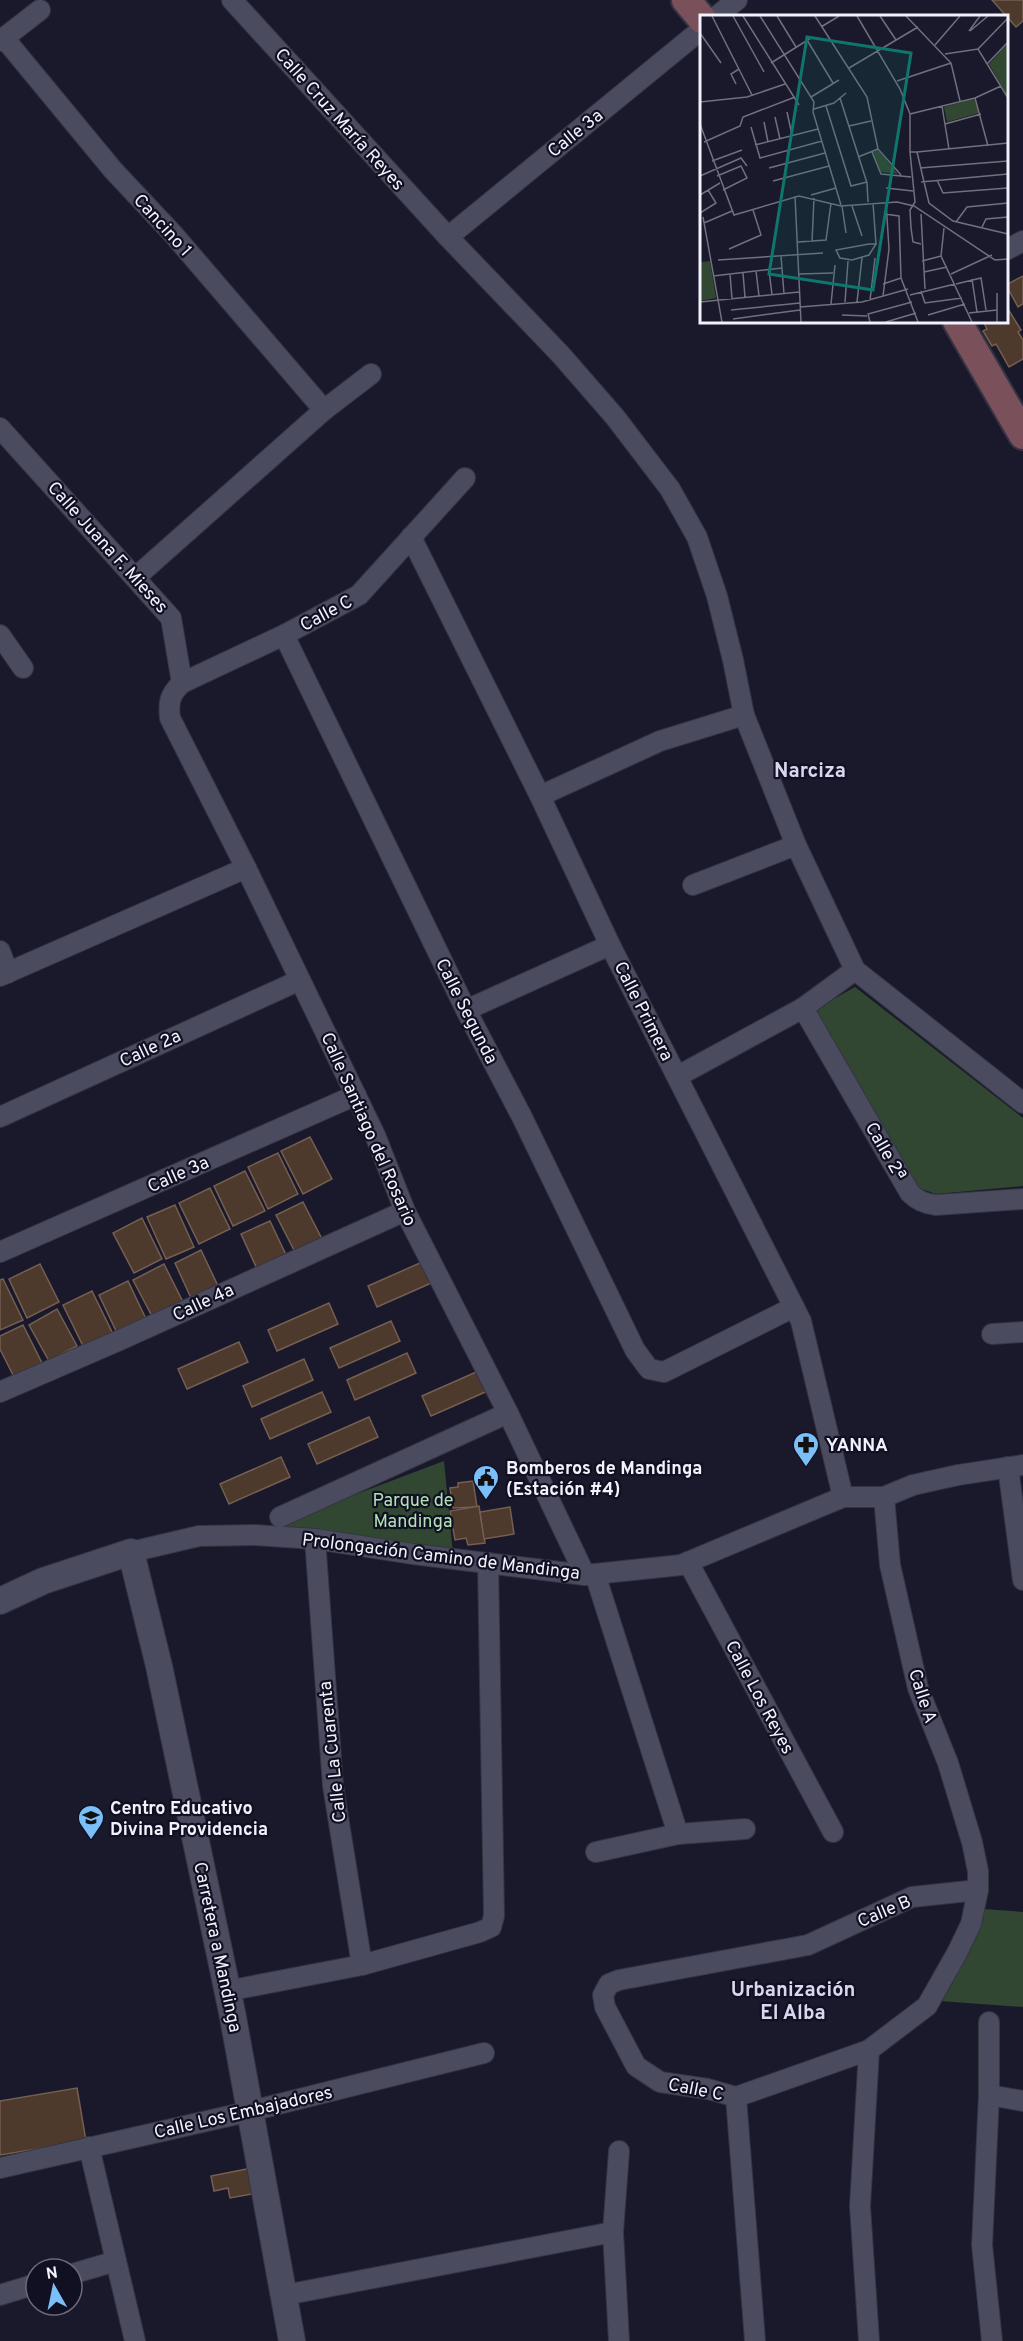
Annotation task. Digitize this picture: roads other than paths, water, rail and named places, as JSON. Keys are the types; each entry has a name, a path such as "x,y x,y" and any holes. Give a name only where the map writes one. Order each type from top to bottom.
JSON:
{"main road":[{"path":"686,0 700,17"},
{"path":"958,322 1023,435"}],"street":[{"name":"Calle Cruz María Reyes","path":"232,0 448,237 561,355 615,417 670,489 697,537 717,596 744,714 796,845 855,970"},
{"path":"718,15 736,0"},
{"path":"2,39 40,10"},
{"name":"Calle 3a","path":"448,237 700,31"},
{"name":"Cancino 1","path":"2,39 113,170 173,234 324,410"},
{"path":"1008,249 1023,241"},
{"path":"136,577 324,410 371,374"},
{"name":"Calle Juana F. Mieses","path":"0,428 171,618 182,683"},
{"name":"Calle C","path":"182,683 284,635 359,595 465,478"},
{"name":"Calle Primera","path":"411,537 540,796 610,945 794,1307 806,1335 843,1497"},
{"path":"0,635 23,668"},
{"name":"Calle Segunda","path":"284,635 466,1010 522,1117 634,1350 648,1369 664,1372 794,1307"},
{"name":"Calle Santiago del Rosario","path":"182,683 172,692 168,706 170,718 246,867 356,1095 375,1135 405,1211 590,1575 678,1834"},
{"path":"540,796 660,741 744,714"},
{"path":"693,885 796,845"},
{"path":"0,951 4,975 246,867"},
{"path":"466,1010 610,945"},
{"path":"678,1076 802,1008 855,970 1023,1103"},
{"name":"Calle 2a","path":"0,1117 300,980"},
{"name":"Calle 2ª","path":"802,1008 910,1193 916,1199 925,1204 936,1205 1023,1199"},
{"name":"Calle 3a","path":"0,1252 356,1095"},
{"name":"Calle 4a","path":"0,1392 405,1211"},
{"path":"992,1334 1023,1332"},
{"path":"280,1517 508,1413"},
{"path":"1016,1466 1023,1580"},
{"name":"Prolongación Camino de Mandinga","path":"131,1552 199,1536 255,1535 315,1539 413,1554 590,1575 681,1565 843,1497 884,1497 924,1483 958,1475 1016,1466"},
{"name":"Calle A","path":"884,1497 890,1565 918,1688 948,1763 972,1842 978,1871 978,1890"},
{"name":"Calle La Cuarenta","path":"315,1539 333,1786 362,1965"},
{"path":"0,1601 43,1581 131,1552"},
{"name":"Carretera a Mandinga","path":"131,1552 159,1666 227,1991 292,2341"},
{"name":"Calle Los Reyes","path":"688,1562 832,1832"},
{"path":"227,1991 362,1965 491,1927 494,1916 488,1563"},
{"path":"596,1852 678,1834 745,1829"},
{"path":"869,2341 860,2206 869,2050 927,2006 971,1924 978,1890"},
{"name":"Calle B","path":"603,1995 609,1984 619,1980 808,1945 912,1897 978,1890"},
{"name":"Calle C","path":"603,1995 605,2007 636,2066 660,2082 708,2089 736,2097 869,2050"},
{"path":"989,2022 989,2095 982,2245 992,2341"},
{"name":"Calle Los Embajadores","path":"0,2168 251,2111 484,2053"},
{"path":"989,2095 1023,2101"},
{"path":"736,2097 755,2341"},
{"path":"89,2147 135,2341"},
{"path":"618,2341 613,2232 619,2151"},
{"path":"285,2295 613,2232"},
{"path":"84,2271 116,2262"},
{"path":"0,2295 24,2288"}],"place":[{"name":"YANNA","path":"806,1468"},
{"name":"Bomberos de Mandinga (Estación #4)","path":"486,1501"},
{"name":"Centro Educativo Divina Providencia","path":"91,1841"}],"district":[{"name":"Narciza","path":"810,770"},
{"name":"Urbanización El Alba","path":"793,2000"}],"park label":[{"name":"Parque de Mandinga","path":"413,1510"}]}
